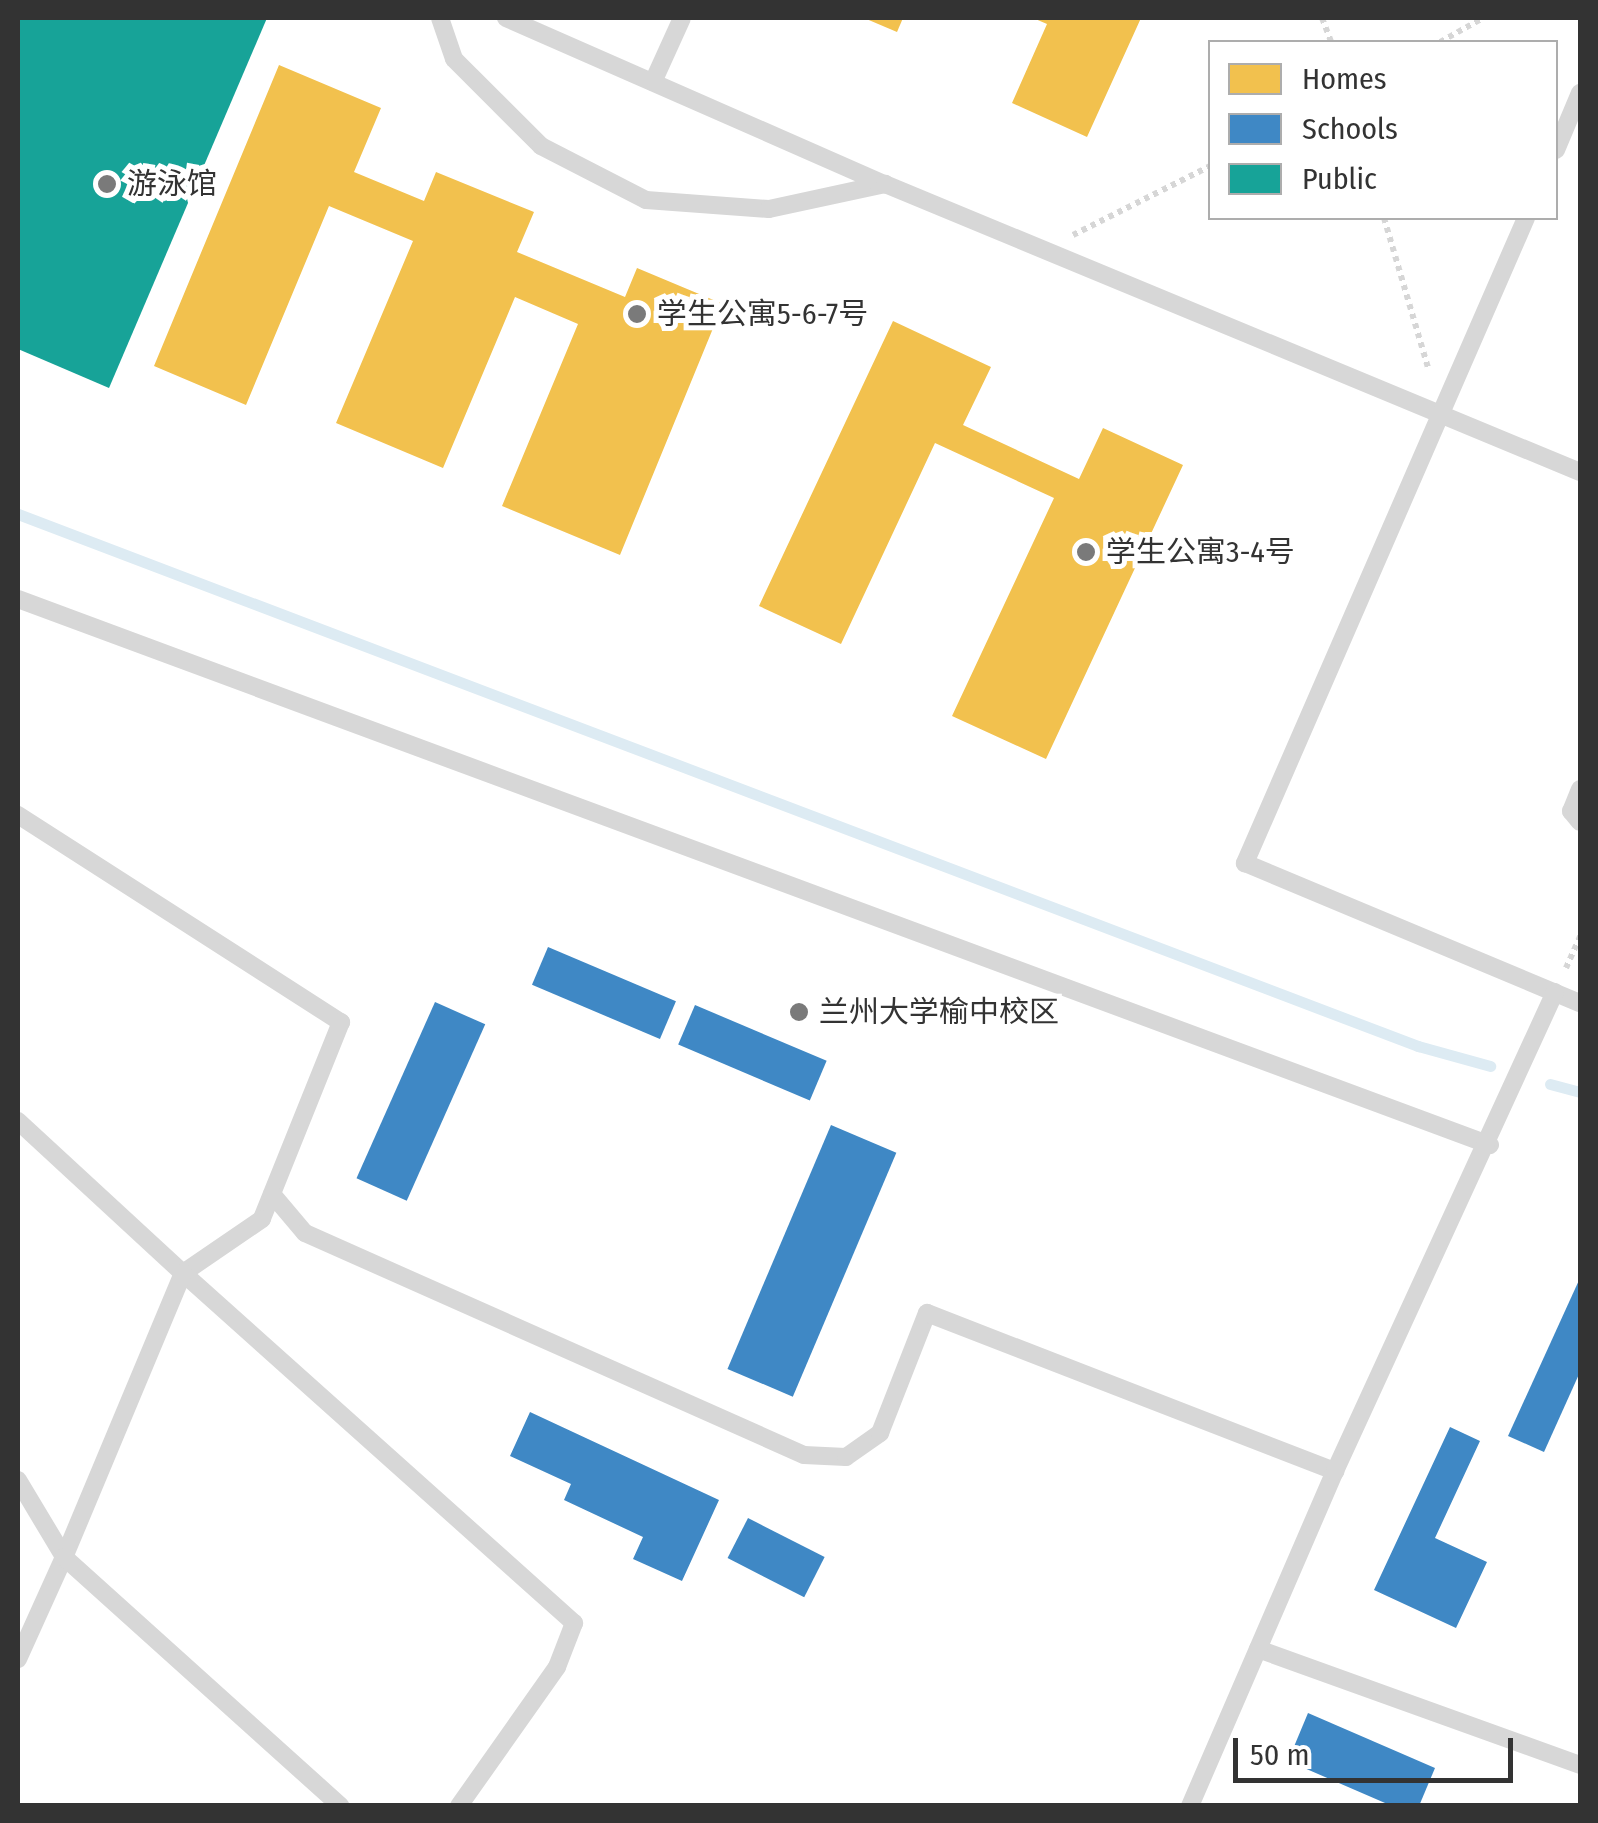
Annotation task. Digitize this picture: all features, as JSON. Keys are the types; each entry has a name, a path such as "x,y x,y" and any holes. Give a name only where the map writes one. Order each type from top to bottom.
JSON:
{"lane":[{"path":"440,18 454,59 541,146 646,200 768,209 885,184"},
{"path":"506,18 885,184 1441,411 1580,472"},
{"path":"653,82 682,18"},
{"path":"1558,145 1580,93"},
{"path":"1525,220 1244,862 1580,1002"},
{"path":"18,599 1490,1145"},
{"path":"1580,790 1571,811 1580,822"},
{"path":"18,815 341,1022 262,1219 183,1273 18,1660"},
{"path":"1190,1806 1334,1471 1490,1145 1556,992"},
{"path":"18,1121 574,1623 556,1667 459,1806"},
{"path":"272,1194 306,1233 804,1455 846,1457 880,1433 927,1313 1334,1471"},
{"path":"18,1480 64,1557 341,1806"},
{"path":"1258,1649 1580,1765"}],"path":[{"path":"1444,40 1483,18"},
{"path":"1044,250 1208,167"},
{"path":"1385,220 1441,411"},
{"path":"1556,992 1580,936"}],"building: Homes":[{"path":"864,18 903,18 897,32"},
{"path":"1033,18 1141,18 1087,137 1012,103 1047,24"},
{"name":"学生公寓5-6-7号","path":"279,65 381,108 354,172 424,201 436,172 534,212 517,252 625,297 637,268 723,304 620,555 502,506 578,324 515,297 443,468 336,423 413,241 329,206 246,405 154,366"},
{"name":"学生公寓3-4号","path":"893,321 991,367 963,425 1079,479 1103,428 1183,465 1046,759 952,716 1054,498 935,443 841,644 759,606"}],"building: Schools":[{"path":"548,947 676,1001 660,1039 532,985"},
{"path":"435,1002 485,1024 407,1201 356,1178"},
{"path":"695,1005 827,1061 810,1100 678,1045"},
{"path":"831,1125 896,1153 793,1397 727,1369"},
{"path":"1580,1278 1580,1372 1544,1452 1508,1436"},
{"path":"530,1412 719,1500 682,1581 633,1559 643,1537 564,1500 571,1484 510,1456"},
{"path":"1450,1427 1480,1441 1435,1538 1487,1562 1456,1628 1374,1590"},
{"path":"748,1518 825,1557 804,1597 728,1558"},
{"path":"1308,1713 1435,1768 1419,1806 1392,1806 1288,1761"}],"building: Public":[{"name":"游泳馆","path":"18,18 267,18 109,388 18,349"}],"waterway":[{"path":"18,514 1418,1046 1490,1066"},
{"path":"1550,1084 1580,1092"}],"place":[{"name":"游泳馆","path":"107,184"},
{"name":"学生公寓5-6-7号","path":"637,314"},
{"name":"学生公寓3-4号","path":"1086,552"},
{"name":"兰州大学榆中校区","path":"799,1012"}]}
